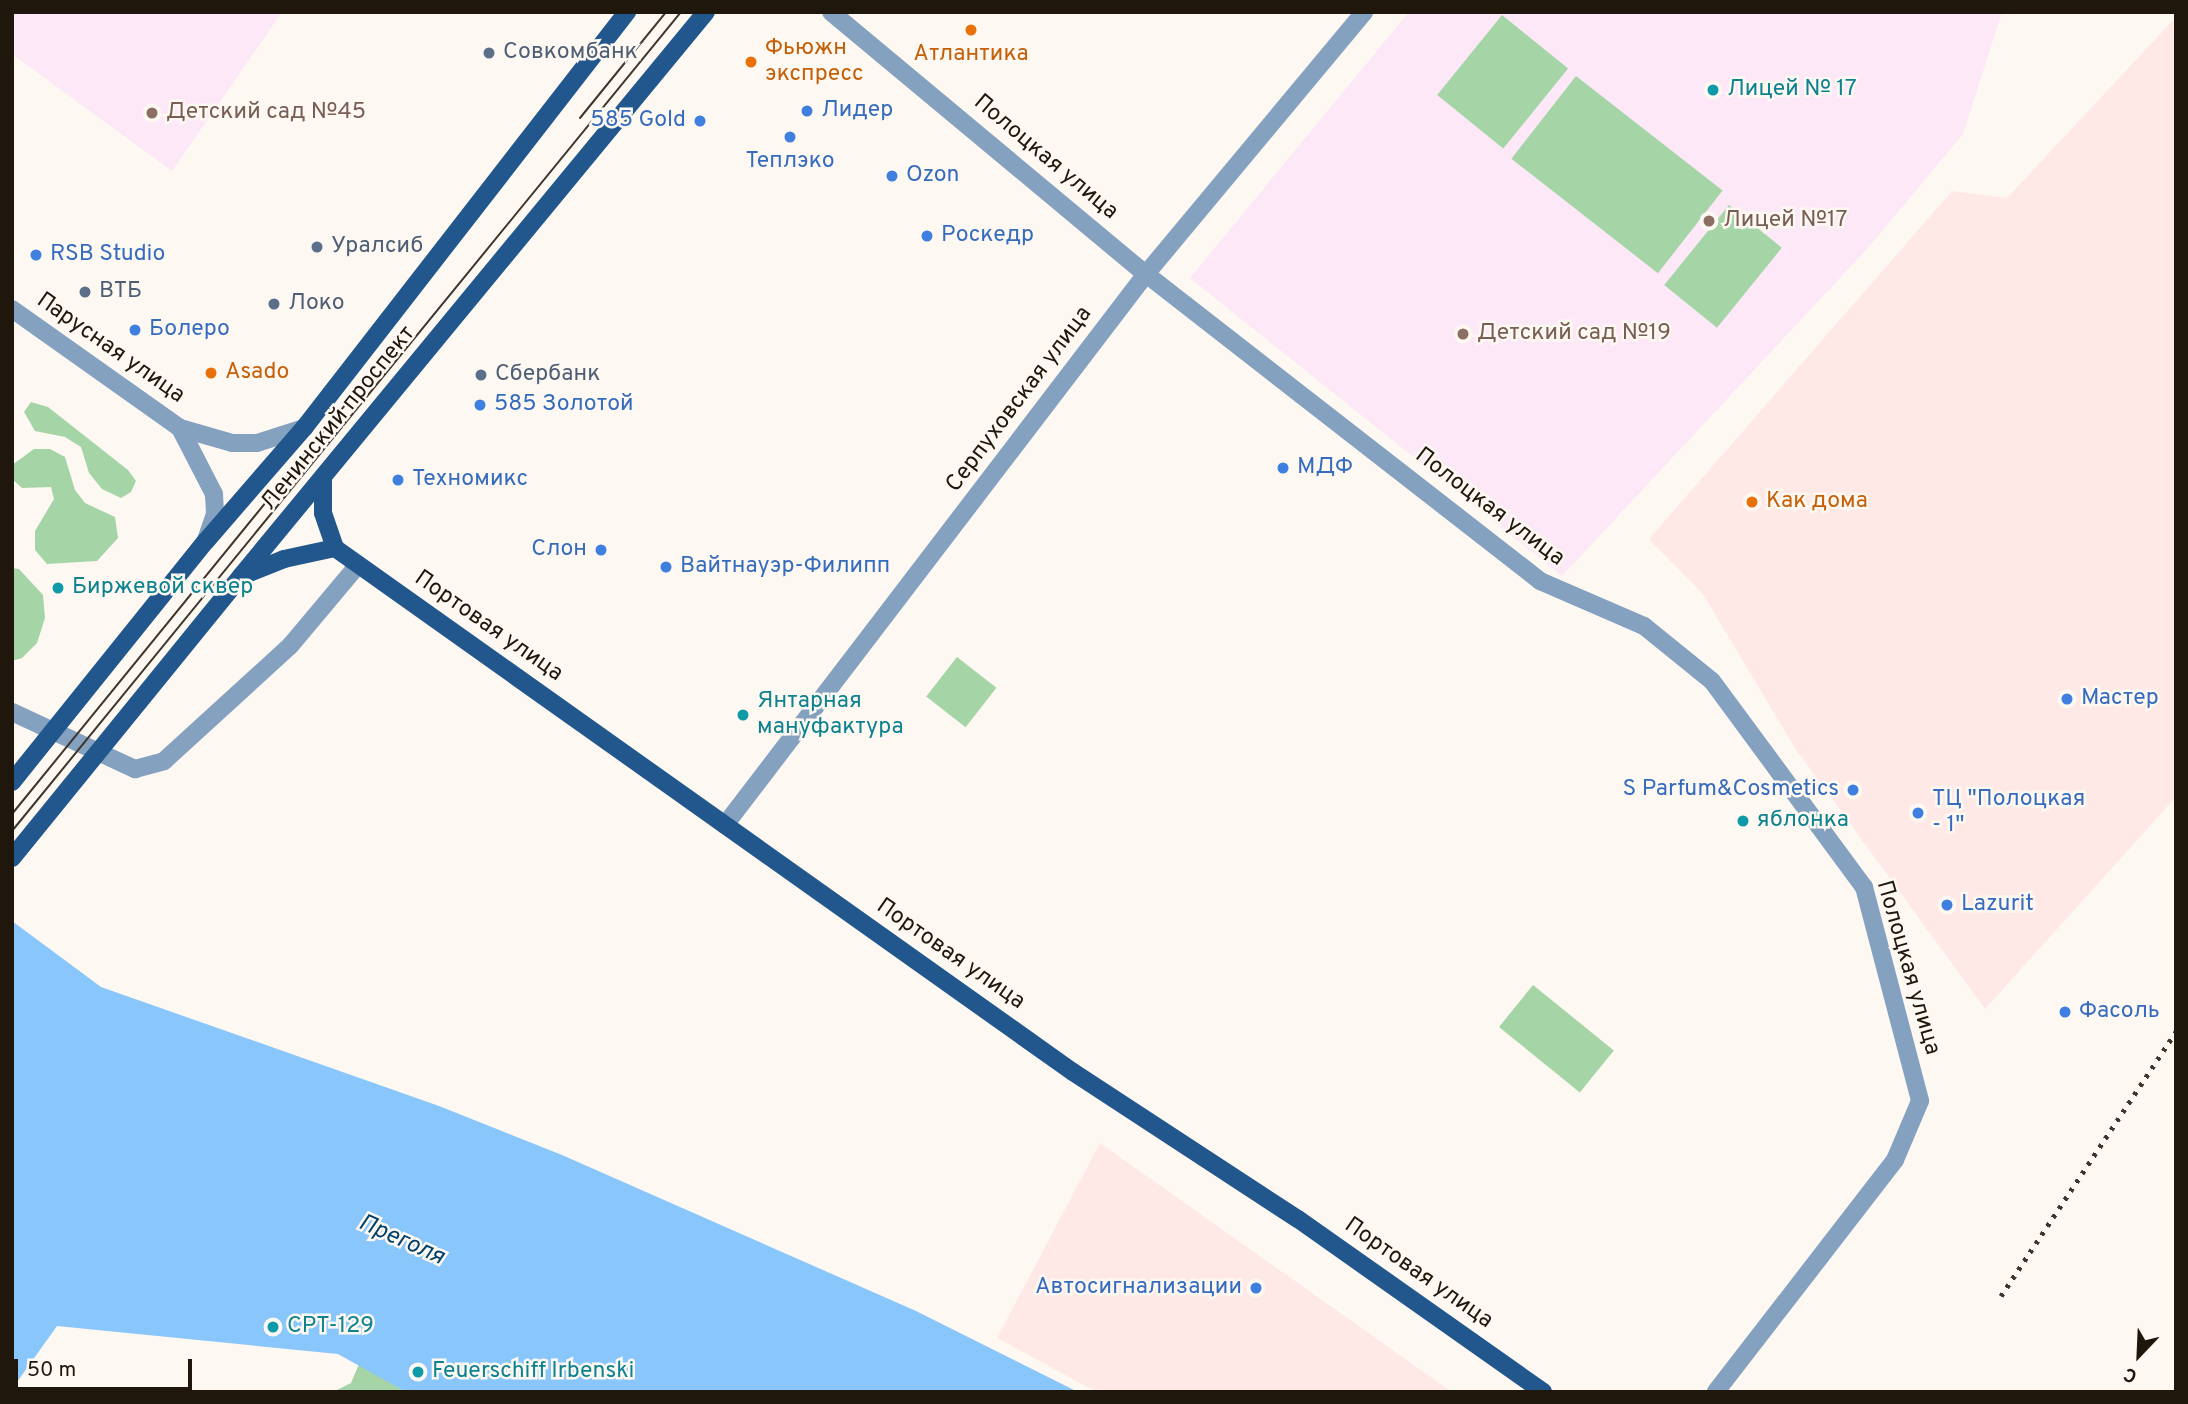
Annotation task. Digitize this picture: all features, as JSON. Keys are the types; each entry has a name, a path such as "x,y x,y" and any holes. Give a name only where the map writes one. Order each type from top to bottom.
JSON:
{"main road":[{"name":"Ленинский проспект","path":"12,782 206,541 304,428 627,12"},
{"name":"Ленинский проспект","path":"12,858 706,12"},
{"path":"241,576 285,559 335,548 323,513 323,477"},
{"name":"Портовая улица","path":"335,548 1073,1072 1298,1219 1543,1392"}],"street":[{"name":"Полоцкая улица","path":"831,12 1146,274 1540,581 1644,626 1712,681 1864,887 1920,1101 1895,1160 1716,1392"},
{"name":"Серпуховская улица","path":"725,825 1146,274 1364,12"},
{"name":"Парусная улица","path":"12,309 180,428"},
{"path":"180,428 220,440 257,443 304,428"},
{"path":"180,428 214,494 215,514 206,541"},
{"path":"12,712 135,769 164,761 290,646 358,565"}],"shaded area":[{"name":"Детский сад №45","path":"12,12 282,12 172,171 12,54"},
{"path":"1409,12 2002,12 1963,134 1866,250 1562,576 1190,278"},
{"path":"2176,17 2176,797 1985,1009 1795,748 1703,594 1649,539 1952,191 2007,198"},
{"path":"1100,1143 1452,1392 1097,1392 997,1338"}],"green space":[{"path":"1502,15 1568,68 1503,149 1437,95"},
{"path":"1576,76 1723,191 1658,273 1511,159"},
{"path":"1729,205 1782,248 1717,328 1664,285"},
{"path":"31,402 48,407 128,470 136,481 131,492 121,498 102,489 89,473 81,447 65,437 35,431 24,412"},
{"path":"34,449 50,449 65,457 75,490 85,503 115,517 118,538 97,561 47,564 35,550 35,531 54,499 51,487 22,488 12,479 12,465"},
{"path":"12,568 19,569 43,595 45,618 37,643 22,658 12,661"},
{"path":"957,657 996,688 966,727 926,696"},
{"path":"1533,985 1614,1050 1580,1092 1499,1027"},
{"path":"359,1364 406,1392 333,1392 351,1383"}],"water":[{"name":"Преголя","path":"12,921 101,987 439,1106 562,1155 916,1311 1078,1392 406,1392 338,1354 57,1326 12,1389"}],"tram line":[{"path":"580,118 666,12"},
{"path":"12,831 681,12"},
{"path":"12,814 407,329"}],"railway":[{"path":"2001,1296 2176,1032"}],"place":[{"name":"Атлантика","path":"971,30"},
{"name":"Совкомбанк","path":"489,53"},
{"name":"Фьюжн экспресс","path":"751,62"},
{"name":"Лицей № 17","path":"1713,90"},
{"name":"Лидер","path":"807,111"},
{"name":"Детский сад №45","path":"152,113"},
{"name":"585 Gold","path":"700,121"},
{"name":"Теплэко","path":"790,137"},
{"name":"Ozon","path":"892,176"},
{"name":"Лицей №17","path":"1709,221"},
{"name":"Роскедр","path":"927,236"},
{"name":"Уралсиб","path":"317,247"},
{"name":"RSB Studio","path":"36,255"},
{"name":"ВТБ","path":"85,292"},
{"name":"Локо","path":"274,304"},
{"name":"Болеро","path":"135,330"},
{"name":"Детский сад №19","path":"1463,334"},
{"name":"Asado","path":"211,373"},
{"name":"Сбербанк","path":"481,375"},
{"name":"585 Золотой","path":"480,405"},
{"name":"МДФ","path":"1283,468"},
{"name":"Техномикс","path":"398,480"},
{"name":"Как дома","path":"1752,502"},
{"name":"Слон","path":"601,550"},
{"name":"Вайтнауэр-Филипп","path":"666,567"},
{"name":"Биржевой сквер","path":"58,588"},
{"name":"Мастер","path":"2067,699"},
{"name":"Янтарная мануфактура","path":"743,715"},
{"name":"S Parfum&Cosmetics","path":"1853,790"},
{"name":"ТЦ \"Полоцкая - 1\"","path":"1918,813"},
{"name":"яблонка","path":"1743,821"},
{"name":"Lazurit","path":"1947,905"},
{"name":"Фасоль","path":"2065,1012"},
{"name":"Автосигнализации","path":"1256,1288"},
{"name":"СРТ-129","path":"273,1327"},
{"name":"Feuerschiff Irbenski","path":"418,1372"}]}
